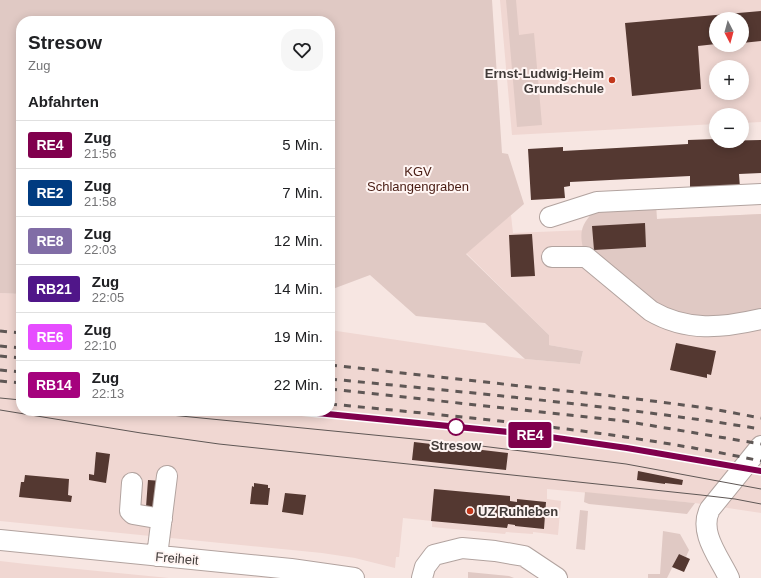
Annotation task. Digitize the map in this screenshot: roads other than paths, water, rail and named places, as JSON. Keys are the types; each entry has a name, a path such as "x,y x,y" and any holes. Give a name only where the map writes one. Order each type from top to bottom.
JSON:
{"street":[{"path":"550,218 597,202 761,194"},
{"path":"552,257 586,257 651,311 661,317 687,325 701,327 761,319"},
{"path":"730,578 708,535 706,519 710,508 761,446"},
{"path":"158,556 167,476"},
{"path":"132,483 130,511 133,514 162,519"},
{"name":"Freiheit","path":"0,540 291,569 354,578"},
{"path":"422,578 425,567 434,555 462,548 495,551 524,556 557,578"}],"tram line":[{"path":"0,398 16,400"},
{"path":"0,410 16,413"},
{"path":"37,416 219,444 701,495 761,504"},
{"path":"181,416 465,444 626,464 761,489"}],"railway":[{"path":"0,331 16,333"},
{"path":"0,346 16,348"},
{"path":"0,356 16,358"},
{"path":"335,366 621,397 707,408 761,418"},
{"path":"0,370 16,372"},
{"path":"335,379 654,413 761,429"},
{"path":"0,381 16,383"},
{"path":"335,390 624,421 761,444"},
{"path":"335,404 492,420 600,433 654,441 761,461"},
{"path":"335,415 588,442 646,450 761,471"}],"train":[{"name":"RE4","path":"335,415 529,434 627,448 761,471"}],"place":[{"name":"Ernst-Ludwig-Heim Grundschule","path":"612,80"},
{"name":"Stresow","path":"456,427"},
{"name":"UZ Ruhleben","path":"470,511"}],"park label":[{"name":"KGV Schlangengraben","path":"418,178"}]}
